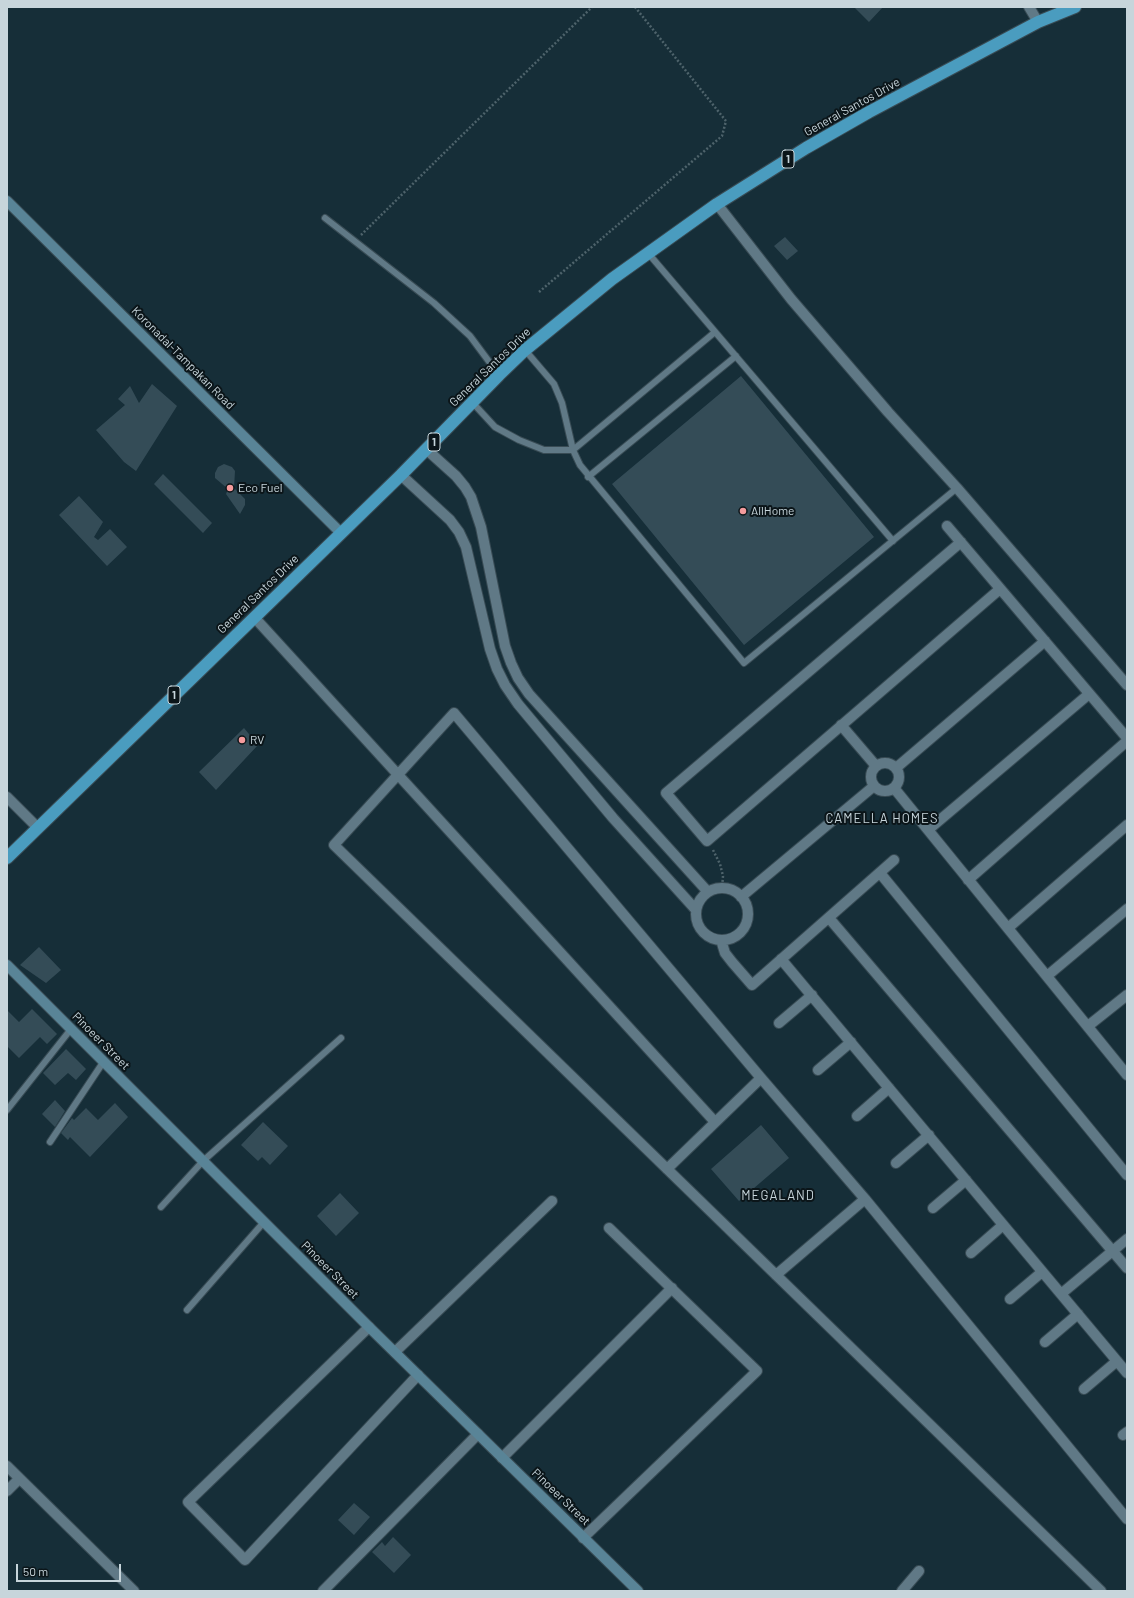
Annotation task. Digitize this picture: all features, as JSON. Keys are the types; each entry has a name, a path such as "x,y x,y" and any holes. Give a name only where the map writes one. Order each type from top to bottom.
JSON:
{"highway":[{"name":"General Santos Drive","path":"7,858 255,618 525,350 648,253 717,204 806,148 869,112 1038,22 1075,7"}],"main road":[{"name":"Koronadal-Tampakan Road","path":"7,201 341,533"},
{"name":"Pinoeer Street","path":"7,965 369,1327 638,1591"}],"street":[{"path":"1029,7 1038,22"},
{"path":"717,204 791,299 1127,685"},
{"path":"426,449 456,476 471,497 481,527 505,646 518,678 530,694 708,892"},
{"path":"401,474 450,520 459,532 466,547 490,649 497,670 509,692 613,818 696,910"},
{"path":"947,526 1127,740 968,880"},
{"path":"961,542 666,793 707,841 1000,589"},
{"path":"255,618 715,1122"},
{"path":"896,768 1045,641"},
{"path":"928,830 1089,694"},
{"path":"1101,1591 334,845 454,713 761,1078 866,1199 1127,1519"},
{"path":"841,725 876,766"},
{"path":"887,763 896,768 899,779 894,788 889,791 883,791 874,786 871,781 871,775 876,766 887,763"},
{"path":"742,897 874,786"},
{"path":"894,788 1127,1075"},
{"path":"7,797 38,828"},
{"path":"1008,928 1127,825"},
{"path":"721,940 725,953 752,985 894,860"},
{"path":"880,873 1127,1175"},
{"path":"722,888 736,892 742,897 747,910 745,925 741,931 735,936 721,940 707,936 702,930 698,924 696,910 702,896 715,889 722,888"},
{"path":"1047,976 1127,909"},
{"path":"829,918 1127,1268"},
{"path":"781,959 1127,1373"},
{"path":"779,1023 812,995"},
{"path":"1088,1026 1127,995"},
{"path":"818,1070 851,1042"},
{"path":"667,1169 761,1078"},
{"path":"856,1116 889,1088"},
{"path":"896,1163 928,1135"},
{"path":"933,1208 966,1180"},
{"path":"776,1275 866,1199"},
{"path":"395,1352 552,1201"},
{"path":"971,1253 1004,1225"},
{"path":"583,1538 757,1371 609,1228"},
{"path":"1061,1294 1127,1239"},
{"path":"1010,1299 1042,1272"},
{"path":"502,1458 672,1288"},
{"path":"1045,1342 1078,1314"},
{"path":"369,1327 188,1502 245,1560 418,1375"},
{"path":"1084,1389 1117,1361"},
{"path":"323,1591 478,1434"},
{"path":"7,1466 134,1591"},
{"path":"7,1492 19,1479"},
{"path":"902,1591 920,1571"}],"lane":[{"path":"325,218 445,312 470,336 499,375"},
{"path":"648,253 893,541"},
{"path":"472,402 495,427 519,440 544,450 573,450 715,332"},
{"path":"525,350 554,384 562,403 573,450 588,477 744,663 957,488"},
{"path":"588,477 736,356"},
{"path":"7,1110 72,1029"},
{"path":"161,1206 203,1161 341,1038"},
{"path":"50,1142 104,1062"},
{"path":"187,1310 264,1222"}],"path":[{"path":"355,241 592,7"},
{"path":"539,292 722,136 726,121 635,7"},
{"path":"707,841 716,854 720,864 723,876 722,888"}],"building":[{"path":"854,7 883,7 869,22"},
{"path":"785,237 798,251 787,260 774,246"},
{"path":"741,376 874,537 744,645 612,484"},
{"path":"152,384 177,406 136,471 124,462 96,430 125,405 118,399 130,386 139,403"},
{"name":"Eco Fuel","path":"224,464 232,467 235,471 234,488 245,499 245,505 240,514 226,494 228,489 215,478 215,473 218,467"},
{"path":"163,474 212,523 203,533 154,484"},
{"path":"79,496 103,522 94,537 98,540 110,529 127,547 107,566 59,515"},
{"path":"244,728 258,745 216,790 199,772"},
{"path":"39,947 61,970 46,983 20,965"},
{"path":"32,1009 57,1034 47,1044 40,1037 19,1058 7,1046 7,1010 19,1022"},
{"path":"66,1049 86,1069 76,1080 68,1073 55,1085 43,1073"},
{"path":"55,1100 65,1111 55,1127 42,1114"},
{"path":"115,1103 128,1117 90,1157 70,1137 68,1140 61,1133 72,1118 74,1120 86,1108 98,1120"},
{"path":"263,1122 288,1146 270,1165 262,1157 258,1161 241,1145"},
{"path":"761,1125 789,1158 739,1201 711,1169"},
{"path":"340,1193 359,1213 336,1236 317,1216"},
{"path":"354,1503 370,1517 354,1535 338,1520"},
{"path":"393,1537 411,1555 394,1573 372,1552 382,1542 385,1546"}],"place":[{"name":"Eco Fuel","path":"230,488"},
{"name":"AllHome","path":"743,511"},
{"name":"RV","path":"242,740"}],"district":[{"name":"CAMELLA HOMES","path":"882,819"},
{"name":"MEGALAND","path":"778,1196"}]}
